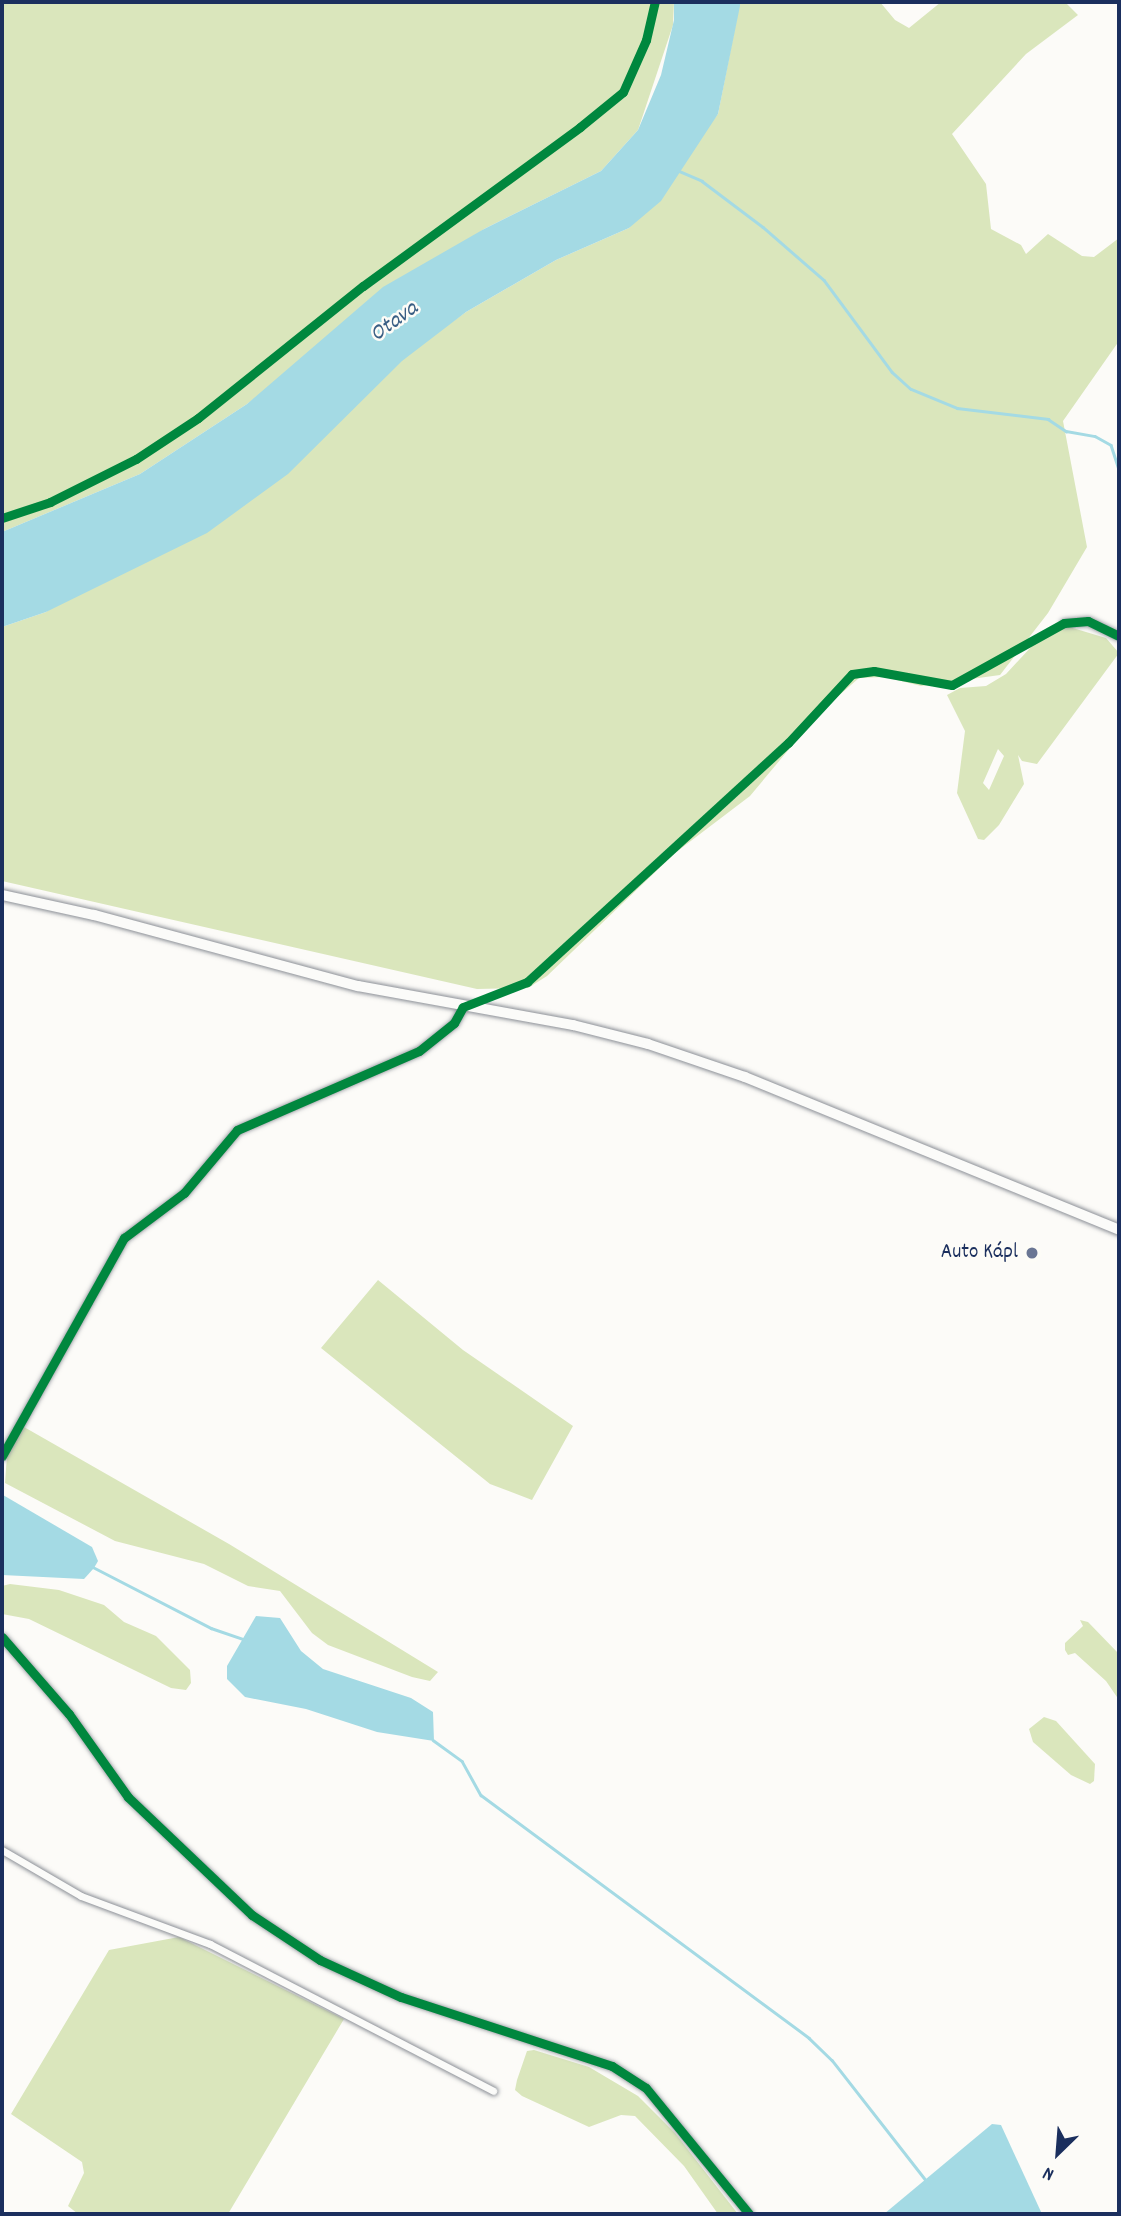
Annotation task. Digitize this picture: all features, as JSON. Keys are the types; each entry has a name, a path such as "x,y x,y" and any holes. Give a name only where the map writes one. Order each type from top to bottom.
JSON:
{"main road":[{"path":"2,895 107,918 358,986 573,1025 721,1069 1119,1230"}],"street":[{"path":"1065,623 1088,621 1119,636"},
{"path":"2,1456 124,1238 184,1193 237,1130 419,1051 454,1023 463,1007"},
{"path":"2,1637 69,1714 122,1790 251,1915 292,1944 369,1984 612,2066 646,2088 748,2214"},
{"path":"2,1850 81,1896 210,1944 493,2091"}],"green space":[{"path":"2,2 674,2 673,25 638,130 601,171 484,229 247,404 140,474 2,532"},
{"path":"740,2 880,2 895,20 909,28 941,2 1065,2 1078,15 1026,54 952,134 986,184 991,229 1021,245 1026,254 1048,234 1082,256 1094,257 1119,238 1119,341 1063,421 1087,547 1048,613 1000,675 921,686 885,677 859,678 820,712 750,796 675,853 547,976 528,988 477,989 2,881 2,627 46,612 466,312 556,260 629,228 718,114"},
{"path":"1066,626 1106,638 1119,653 1037,764 1022,761 1018,755 1024,784 999,825 984,840 978,839 957,793 965,731 947,695 960,688 986,686 1006,674 1032,646","holes":["998,749 1004,756 989,790 983,783"]},
{"path":"378,1280 463,1350 573,1426 532,1500 490,1484 321,1348"},
{"path":"24,1427 229,1544 438,1672 430,1681 412,1677 328,1645 312,1633 280,1591 248,1586 204,1564 115,1541 5,1483 7,1455"},
{"path":"10,1584 59,1590 104,1605 124,1622 156,1636 190,1670 191,1683 186,1690 171,1688 29,1619 2,1614 2,1586"},
{"path":"1080,1620 1088,1622 1119,1654 1119,1700 1106,1681 1075,1653 1068,1655 1065,1650 1065,1643 1083,1626"},
{"path":"1044,1717 1056,1721 1095,1764 1094,1781 1090,1784 1071,1775 1033,1742 1029,1729"},
{"path":"179,1937 344,2019 228,2214 78,2214 68,2206 84,2173 82,2162 11,2114 109,1950"},
{"path":"534,2050 589,2067 638,2096 675,2133 738,2214 718,2214 684,2166 635,2116 621,2115 589,2127 522,2096 515,2090 517,2080 527,2051"}],"water":[{"name":"Otava","path":"674,2 740,2 740,6 718,114 661,201 629,228 556,260 466,312 402,361 288,474 207,533 46,612 2,627 2,532 140,474 247,404 383,287 484,229 601,171 638,130 661,75 674,20"},
{"path":"3,1495 92,1547 98,1561 84,1579 2,1575"},
{"path":"256,1616 280,1618 301,1651 323,1669 411,1698 433,1712 434,1741 377,1732 306,1709 245,1697 227,1679 227,1666"},
{"path":"992,2124 1001,2125 1042,2214 884,2214"}],"waterway":[{"path":"679,171 702,181 763,227 824,280 892,372 911,389 957,408 1048,419 1066,431 1095,436 1111,445 1119,470"},
{"path":"91,1566 211,1628 246,1640"},
{"path":"433,1740 462,1761 481,1795 809,2038 832,2060 929,2184"}],"cycle path":[{"path":"2,518 50,502 136,459 198,418 363,286 580,127 623,92 646,40 655,2"},
{"path":"2,1456 124,1238 184,1193 237,1130 419,1051 454,1023 463,1007 527,982 788,743 852,674 874,671 952,685 1064,623 1088,621 1119,636"},
{"path":"2,1637 69,1714 128,1797 252,1915 320,1960 401,1997 612,2066 646,2088 749,2214"}],"place":[{"name":"Auto Kápl","path":"1032,1253"}]}
